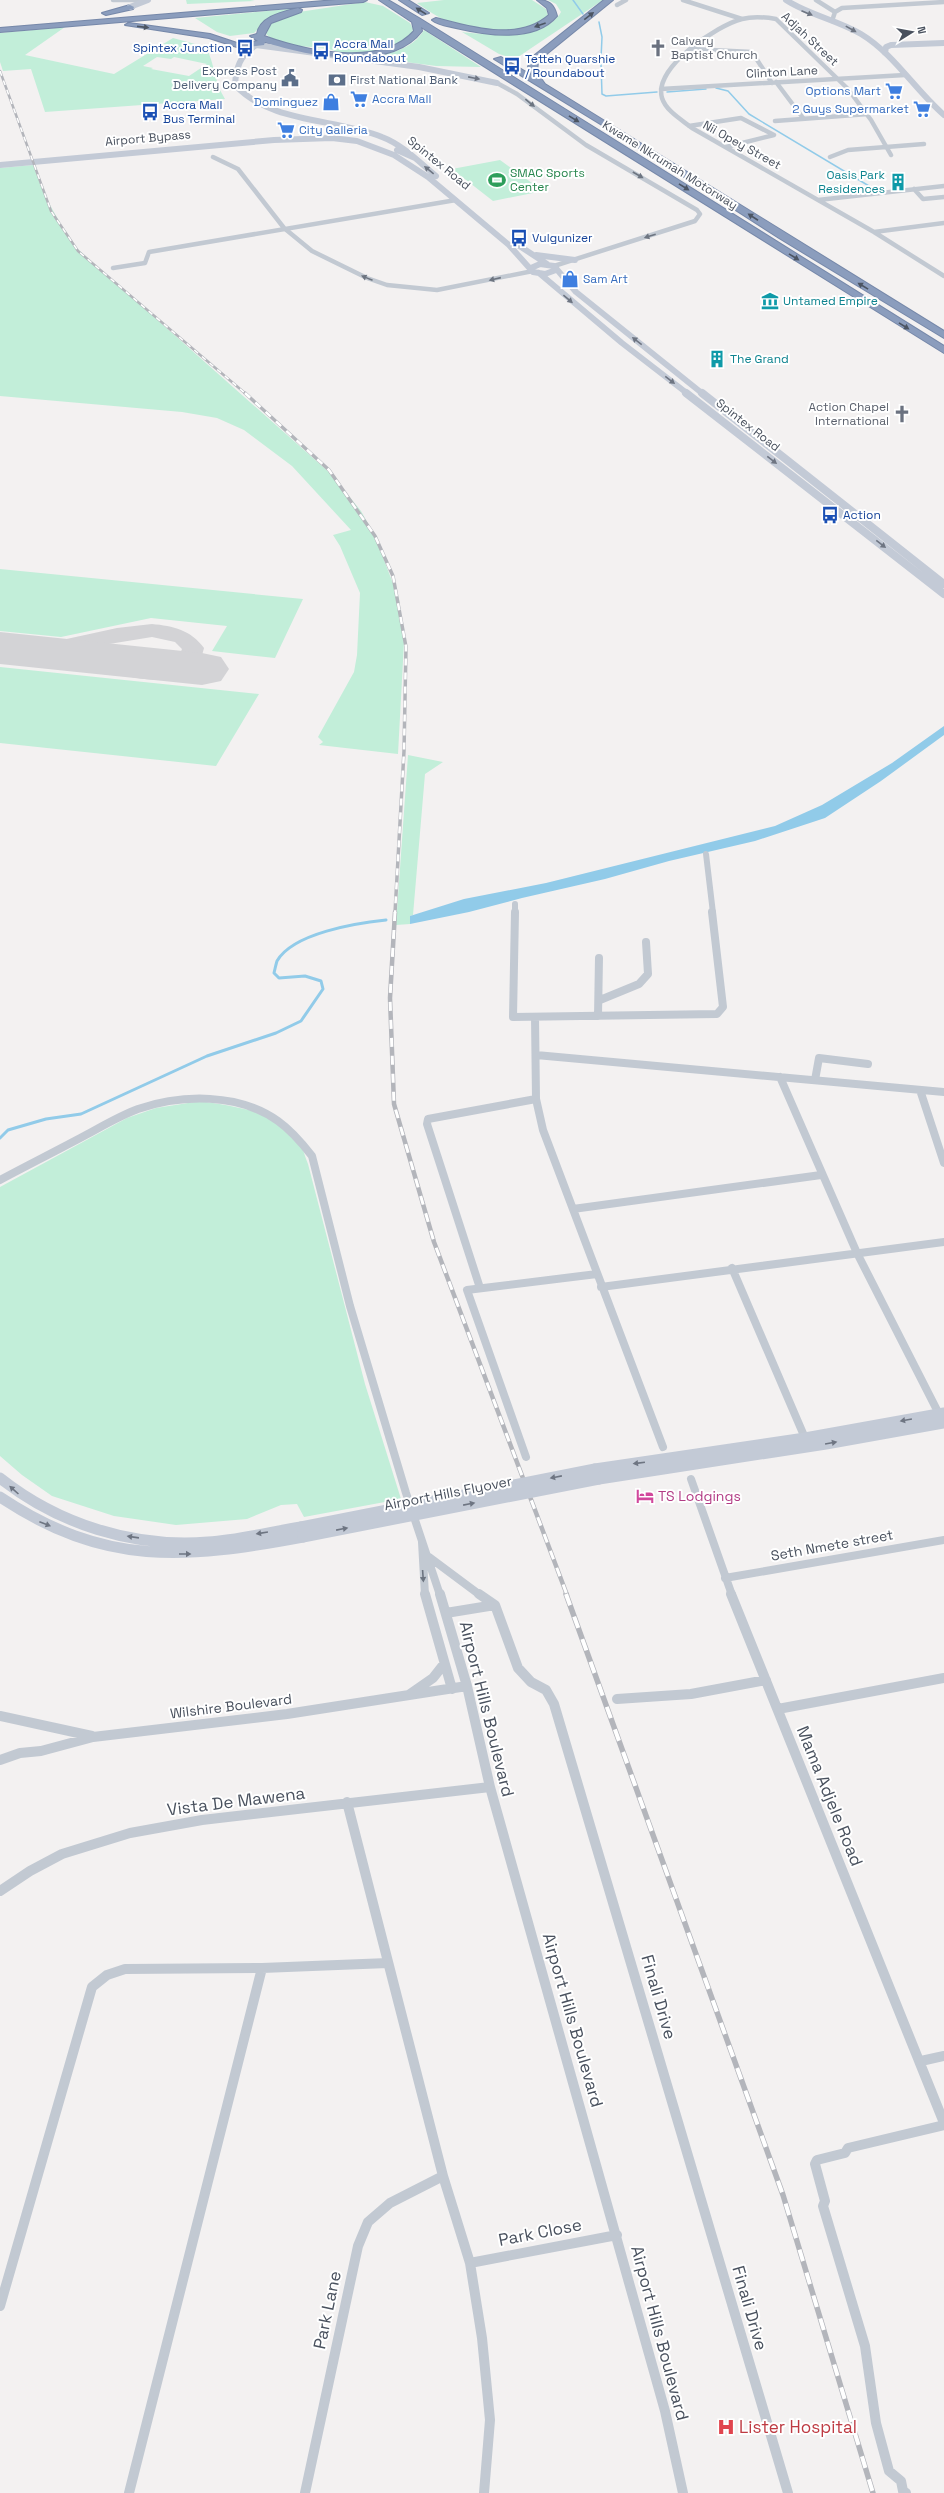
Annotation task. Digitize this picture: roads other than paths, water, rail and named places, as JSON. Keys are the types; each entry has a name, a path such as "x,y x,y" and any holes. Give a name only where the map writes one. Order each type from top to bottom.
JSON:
{"highway":[{"path":"268,0 292,1"},
{"path":"0,26 146,15 164,18 212,14 225,8 300,0"},
{"path":"225,8 363,0"},
{"path":"436,20 453,27 472,31 520,30 541,25 553,16 551,7 541,0"},
{"path":"550,90 533,73 533,63 540,54 609,0"},
{"path":"405,1 463,37"},
{"path":"48,26 132,26 189,32 232,42 240,46 255,45 261,43 262,28 269,21 284,14 333,2"},
{"name":"Kwame Nkrumah Motorway","path":"386,2 944,350"},
{"path":"65,20 130,7"},
{"path":"0,30 146,15"},
{"path":"232,42 235,38 244,36 319,52 352,55 387,50 406,44 418,31 416,20"},
{"name":"Kwame Nkrumah Motorway","path":"489,53 693,178 782,236 944,335"},
{"path":"506,64 533,63"},
{"path":"497,83 540,98"}],"main road":[{"path":"130,7 148,0"},
{"path":"786,0 805,13 832,21 870,40 885,53 944,115"},
{"path":"870,40 901,44 944,43"},
{"path":"885,53 886,47 901,44"},
{"path":"255,45 418,67 497,83"},
{"name":"Spintex Road","path":"255,45 248,49 237,64 234,85 240,93 264,106 380,136 396,143 529,254 555,268 576,292 608,319 944,584"},
{"name":"Airport Bypass","path":"0,164 317,135 343,136 373,141 415,158"},
{"name":"Airport Bypass","path":"0,164 314,139 358,142 377,146 402,159"},
{"name":"Spintex Road","path":"402,159 456,200 507,243 534,271 622,343 944,594"},
{"path":"529,254 575,260"},
{"name":"Spintex Road","path":"534,271 537,265 547,264"},
{"path":"534,271 550,273 555,268"},
{"path":"596,1474 805,1438 942,1417"},
{"path":"596,1474 826,1444 942,1417"},
{"name":"Airport Hills Flyover","path":"302,1532 596,1474"},
{"path":"0,1478 19,1495 72,1523 114,1534 168,1542 196,1542 302,1532"},
{"path":"0,1497 38,1521 92,1542 141,1552 188,1554 219,1551 302,1532"}],"street":[{"path":"113,0 142,0"},
{"path":"119,0 128,3 130,7"},
{"path":"617,5 626,0"},
{"path":"683,0 742,19"},
{"path":"816,0 835,12"},
{"path":"877,0 881,4"},
{"path":"832,21 835,12 842,8 881,4 944,2"},
{"name":"Adjah Street","path":"742,19 768,17 776,19 828,67 868,114 891,155"},
{"path":"661,89 665,75 691,49 705,38 742,19"},
{"path":"691,49 752,52 803,118"},
{"name":"Clinton Lane","path":"661,89 905,75"},
{"path":"497,83 513,91 551,121 584,144 697,210 700,214 695,221 575,260 555,268"},
{"name":"Nii Opey Street","path":"661,89 667,106 689,126 874,232 944,276"},
{"path":"774,121 868,114"},
{"path":"689,126 741,118 774,135 726,147"},
{"path":"830,156 848,150 924,144"},
{"path":"213,157 238,169 284,228 312,251 367,278 387,285 448,289 534,271"},
{"path":"818,200 944,186"},
{"path":"914,189 923,199 944,197"},
{"path":"113,268 145,263 149,252 456,200"},
{"path":"874,232 944,223"},
{"path":"515,904 513,1017 710,1016 722,1010 706,854"},
{"path":"600,1000 639,984 648,974 646,942"},
{"path":"598,1016 600,1000 599,958"},
{"path":"534,1017 536,1099 543,1130 663,1448"},
{"path":"536,1055 944,1092"},
{"path":"815,1080 819,1058 868,1064"},
{"path":"780,1077 821,1175 856,1253 942,1417"},
{"path":"920,1090 944,1163"},
{"path":"0,1180 138,1109 164,1103 212,1099 243,1104 279,1119 302,1139 312,1156 350,1306 422,1538 425,1600 452,1689"},
{"path":"480,1288 427,1124 428,1119 536,1099"},
{"path":"573,1209 821,1175"},
{"path":"601,1287 732,1268 944,1242"},
{"path":"732,1268 805,1438"},
{"path":"526,1457 467,1291 480,1288 597,1274"},
{"name":"Mama Adjele Road","path":"691,1479 725,1578 921,2062 944,2124"},
{"name":"Airport Hills Boulevard","path":"422,1538 468,1686 490,1787 617,2235 665,2411 683,2493"},
{"name":"Seth Nmete street","path":"725,1578 944,1540"},
{"path":"429,1557 454,1577 495,1605"},
{"path":"446,1614 495,1605"},
{"name":"Finali Drive","path":"495,1605 518,1668 531,1682 546,1690 561,1724 788,2493"},
{"path":"408,1695 434,1678 444,1664"},
{"path":"778,1709 944,1678"},
{"path":"617,1699 627,1700 685,1695 766,1680"},
{"name":"Wilshire Boulevard","path":"0,1760 20,1752 41,1751 93,1736 287,1714 468,1686"},
{"path":"0,1716 93,1736"},
{"name":"Vista De Mawena","path":"0,1891 34,1868 65,1854 136,1830 347,1802 490,1787"},
{"path":"347,1802 443,2176 470,2264 482,2338 490,2420 484,2493"},
{"path":"0,2306 92,1987 107,1975 125,1969 262,1968 388,1963"},
{"path":"129,2493 262,1968"},
{"path":"921,2062 944,2056"},
{"path":"906,2493 902,2491 901,2481 889,2471 876,2423 865,2346 834,2237 823,2206 825,2201 814,2164 817,2160 845,2153 848,2148 944,2124"},
{"name":"Park Lane","path":"305,2493 358,2246 368,2222 390,2203 443,2176"},
{"name":"Park Close","path":"470,2264 617,2235"}],"water":[{"path":"944,726 944,735 881,781 825,818 755,841 669,861 605,879 469,912 410,924 410,916 464,899 546,883 775,826 822,805 892,763"}],"waterway":[{"path":"573,0 583,14"},
{"path":"599,22 602,37 601,59"},
{"path":"601,64 602,94 606,96 657,92"},
{"path":"716,88 728,91 749,114 869,186"},
{"path":"667,92 706,89"},
{"path":"0,1138 8,1130 46,1119 81,1114 207,1056 276,1033 301,1021 323,989 321,981 305,976 279,978 274,973 277,961 285,951 297,943 327,931 386,920"}],"railway":[{"path":"0,71 51,211 78,251 246,394"},
{"path":"245,393 329,470 375,536 393,576 406,647 404,751 395,913"},
{"path":"395,912 390,998 394,1104 434,1242 567,1595"},
{"path":"566,1594 783,2195 873,2493"}],"place":[{"name":"Spintex Junction","path":"245,48"},
{"name":"Calvary Baptist Church","path":"658,48"},
{"name":"Accra Mall Roundabout","path":"321,51"},
{"name":"Tetteh Quarshie / Roundabout","path":"512,66"},
{"name":"Express Post Delivery Company","path":"290,78"},
{"name":"First National Bank","path":"337,80"},
{"name":"Options Mart","path":"894,91"},
{"name":"Accra Mall","path":"359,99"},
{"name":"Dominguez","path":"331,102"},
{"name":"2 Guys Supermarket","path":"922,109"},
{"name":"Accra Mall Bus Terminal","path":"150,112"},
{"name":"City Galleria","path":"286,130"},
{"name":"SMAC Sports Center","path":"497,180"},
{"name":"Oasis Park Residences","path":"898,182"},
{"name":"Vulgunizer","path":"519,238"},
{"name":"Sam Art","path":"570,279"},
{"name":"Untamed Empire","path":"770,301"},
{"name":"The Grand","path":"717,359"},
{"name":"Action Chapel International","path":"902,414"},
{"name":"Action","path":"830,515"},
{"name":"TS Lodgings","path":"645,1496"},
{"name":"Lister Hospital","path":"726,2427"}]}
